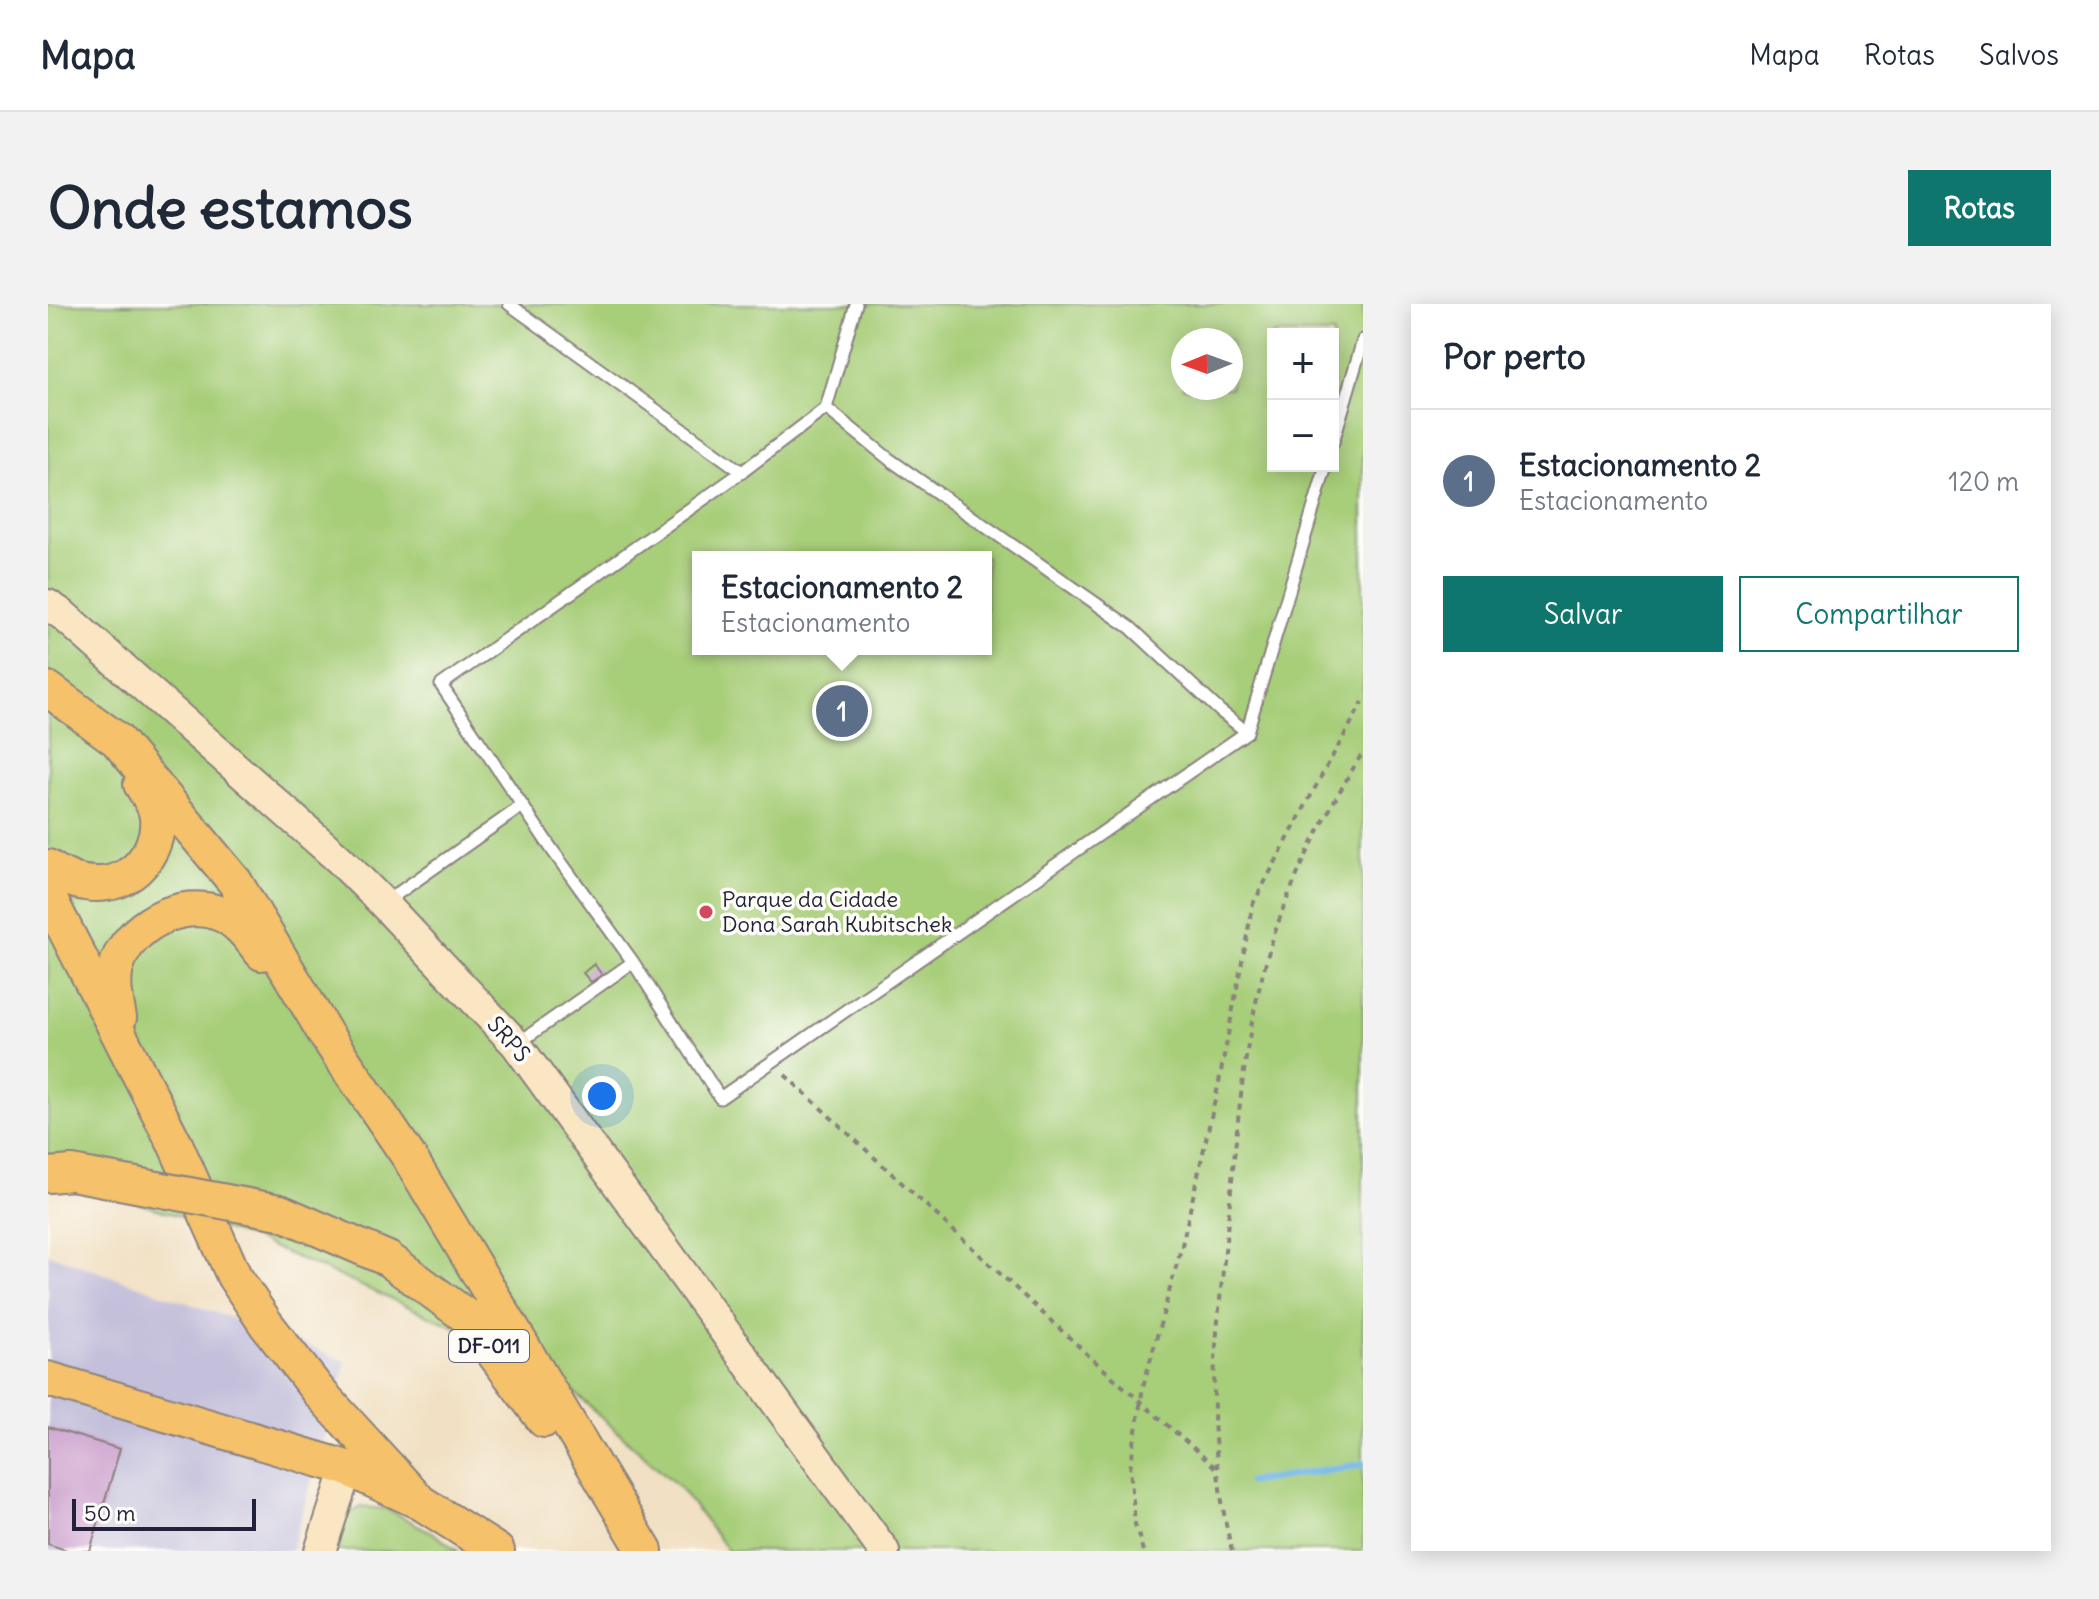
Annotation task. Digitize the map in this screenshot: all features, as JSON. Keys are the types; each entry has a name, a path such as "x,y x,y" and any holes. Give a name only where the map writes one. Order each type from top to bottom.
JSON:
{"main road":[{"name":"SRPS","path":"48,605 339,859 516,1044 884,1551"},
{"path":"48,689 117,740 235,882 326,1035 409,1157 645,1551"},
{"path":"48,867 72,880 93,884 113,883 133,873 146,857 156,837 156,811 117,740"},
{"path":"48,896 176,1146 234,1276 283,1348 319,1392 420,1502"},
{"path":"123,1038 114,979 124,947 137,932 159,919 196,910 220,913 242,928 326,1035"},
{"name":"DF-011","path":"60,1174 280,1212 388,1259 466,1316 636,1551"},
{"path":"48,1379 347,1468 420,1502 497,1551"},
{"path":"320,1551 347,1468"}],"lane":[{"path":"509,304 742,472"},
{"path":"856,304 826,408 742,472 441,685 633,962 720,1098 1247,732 1324,472"},
{"path":"1339,422 1363,340"},
{"path":"826,408 889,459 1131,628 1247,732"},
{"path":"383,903 522,806"},
{"path":"516,1044 633,962"}],"path":[{"path":"1143,1551 1135,1524 1130,1468 1143,1387 1182,1245 1219,1082 1253,904 1363,702"},
{"path":"1232,1551 1217,1470 1214,1388 1242,1084 1251,1027 1274,936 1307,851 1363,752"},
{"path":"772,1062 1217,1470"}],"shaded area":[{"path":"48,1254 299,1342 346,1362 291,1551 48,1551"}],"green space":[{"name":"Parque da Cidade Dona Sarah Kubitschek","path":"48,304 1363,304 1363,1551 728,1551 680,1488 546,1367 252,1238 48,1176"},
{"path":"361,1507 387,1509 433,1533 458,1551 334,1551 345,1517"}],"building":[{"path":"594,964 602,975 591,982 583,973"},
{"path":"48,1427 120,1449 90,1551 69,1551 48,1544"}],"waterway":[{"path":"1249,1482 1363,1464"}],"place":[{"name":"Estacionamento 2","path":"842,711"},
{"name":"Parque da Cidade Dona Sarah Kubitschek","path":"706,912"}]}
